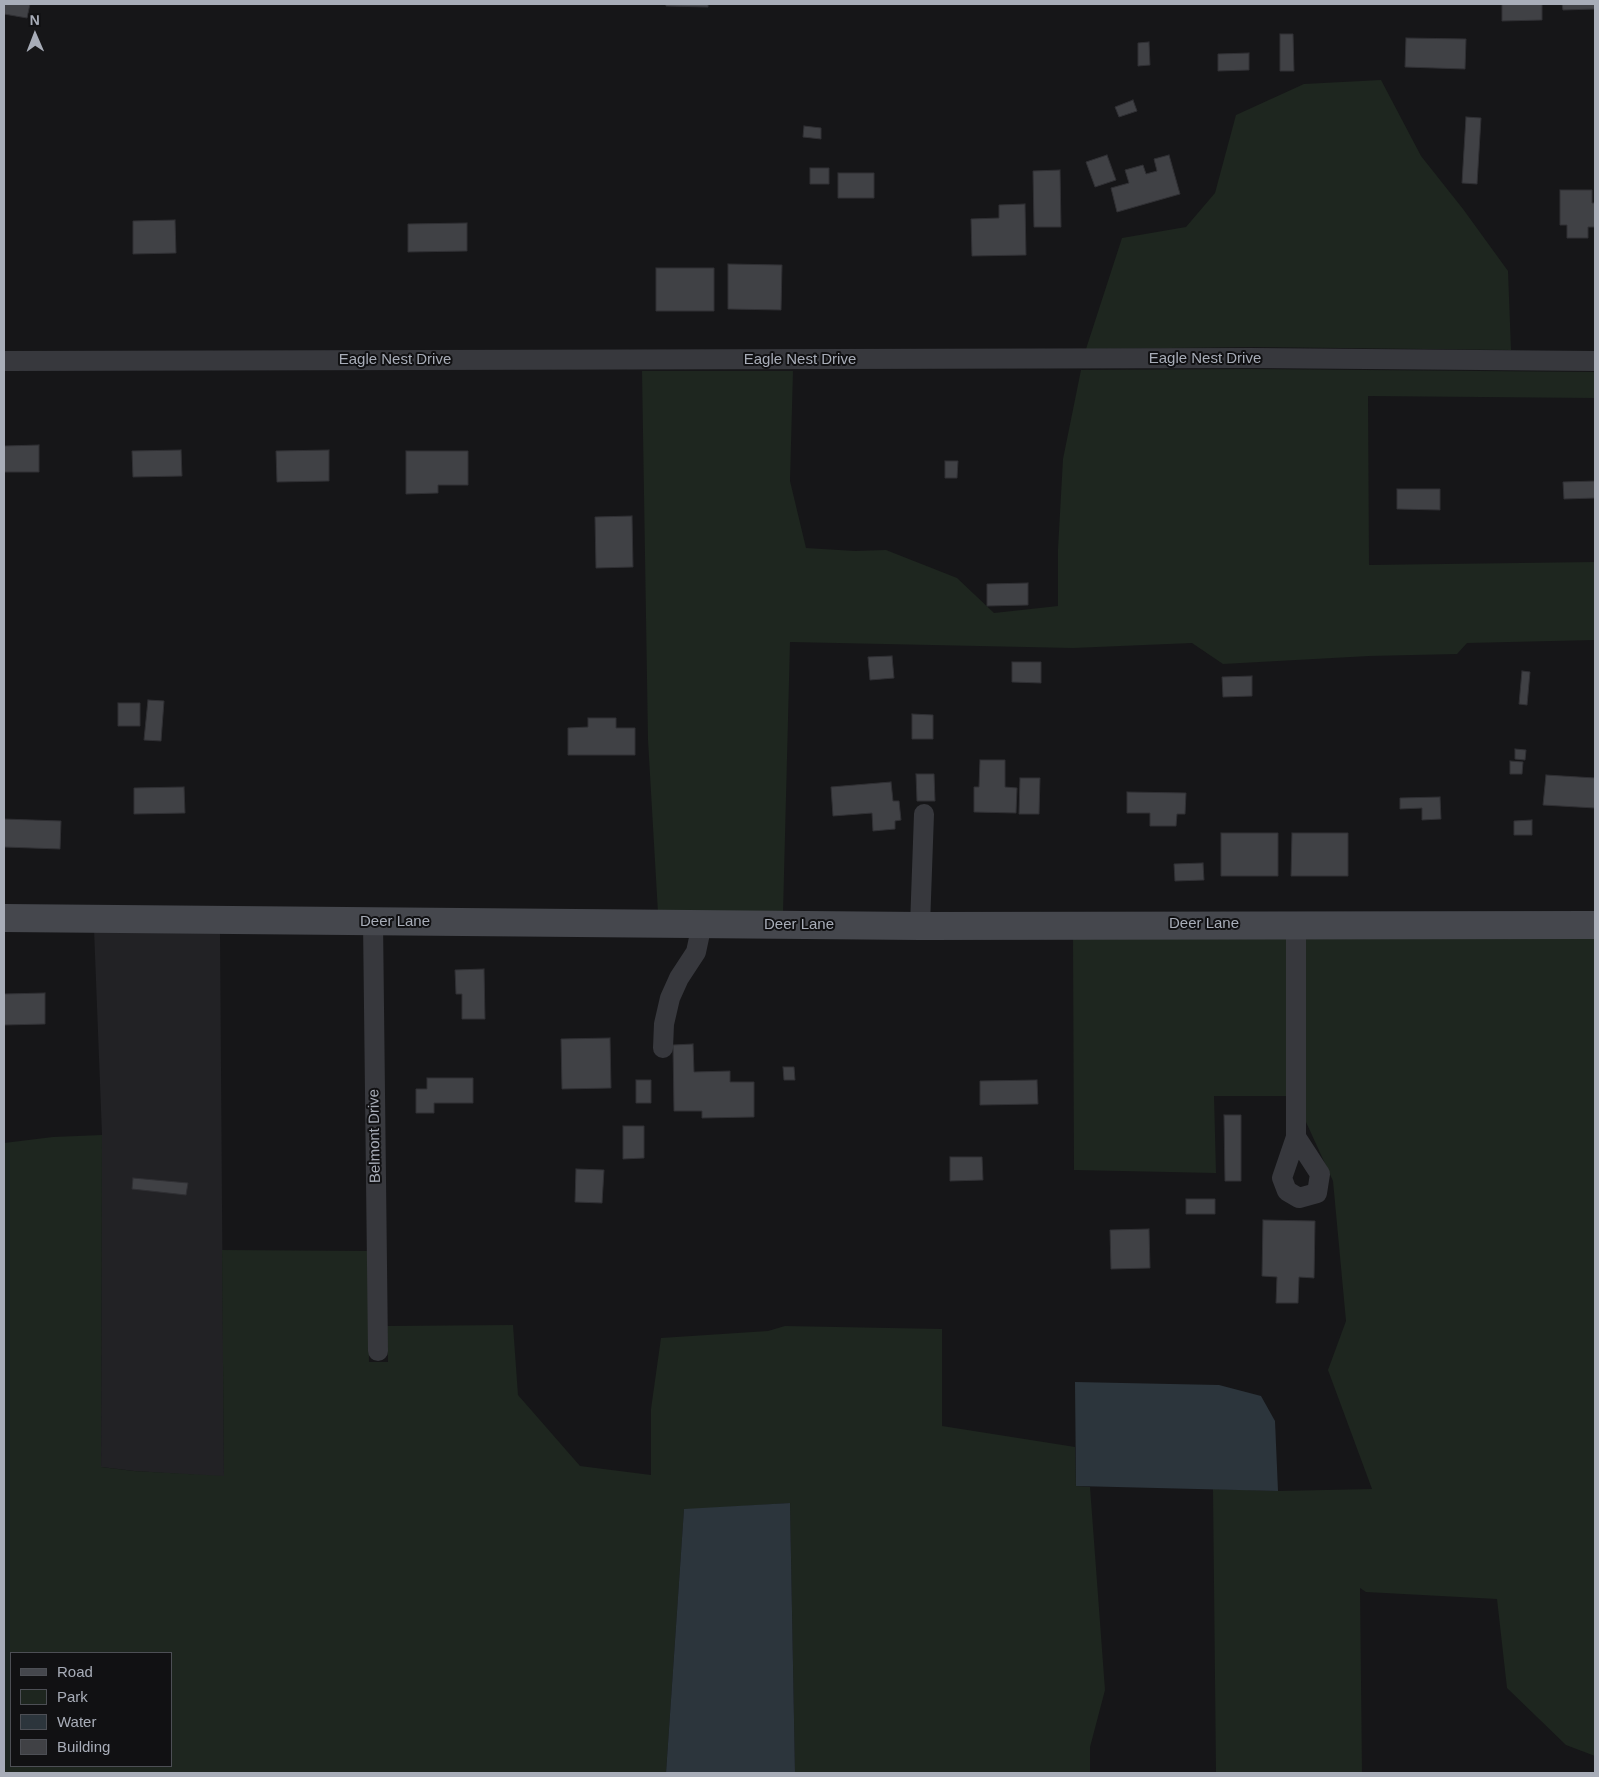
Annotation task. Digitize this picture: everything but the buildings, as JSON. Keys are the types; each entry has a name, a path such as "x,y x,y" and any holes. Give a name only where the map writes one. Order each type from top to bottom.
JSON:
{"street":[{"name":"Eagle Nest Drive","path":"4,361 1262,358 1595,361"},
{"path":"920,926 924,814"},
{"name":"Deer Lane","path":"4,918 920,926 1595,925"},
{"name":"Belmont Drive","path":"372,922 378,1352"},
{"path":"663,1048 664,1024 670,998 679,978 696,952 702,924"},
{"path":"1296,924 1296,1137"}],"shaded area":[{"path":"94,929 220,931 224,1477 101,1467 102,1135"}],"green space":[{"path":"1381,80 1421,156 1463,209 1508,271 1511,350 1252,347 1086,349 1122,238 1186,227 1215,193 1236,115 1304,84"},
{"path":"1252,369 1595,372 1595,398 1368,396 1369,565 1595,562 1595,640 1467,643 1457,654 1369,656 1223,664 1192,643 1073,648 790,642 783,913 658,913 648,740 642,371 793,371 790,481 806,548 855,551 886,550 957,578 994,613 1058,606 1058,549 1063,459 1081,370"},
{"path":"1286,935 1286,1096 1214,1096 1216,1173 1074,1170 1073,936"},
{"path":"1305,935 1595,936 1595,1756 1566,1745 1507,1688 1497,1599 1366,1592 1360,1588 1362,1773 1216,1773 1213,1489 1278,1491 1372,1489 1328,1370 1346,1321 1333,1181 1306,1122"},
{"path":"102,1135 101,1467 134,1471 224,1476 222,1250 368,1251 369,1362 388,1362 387,1326 513,1325 518,1395 580,1466 651,1475 651,1409 661,1338 768,1331 785,1326 942,1329 942,1426 1075,1447 1076,1486 1090,1487 1105,1690 1090,1747 1090,1773 795,1773 790,1503 684,1510 666,1773 4,1773 4,1143 53,1137"}],"water":[{"path":"1075,1382 1219,1385 1261,1396 1275,1421 1278,1491 1076,1486"},
{"path":"790,1503 795,1773 666,1773 684,1509"}]}
